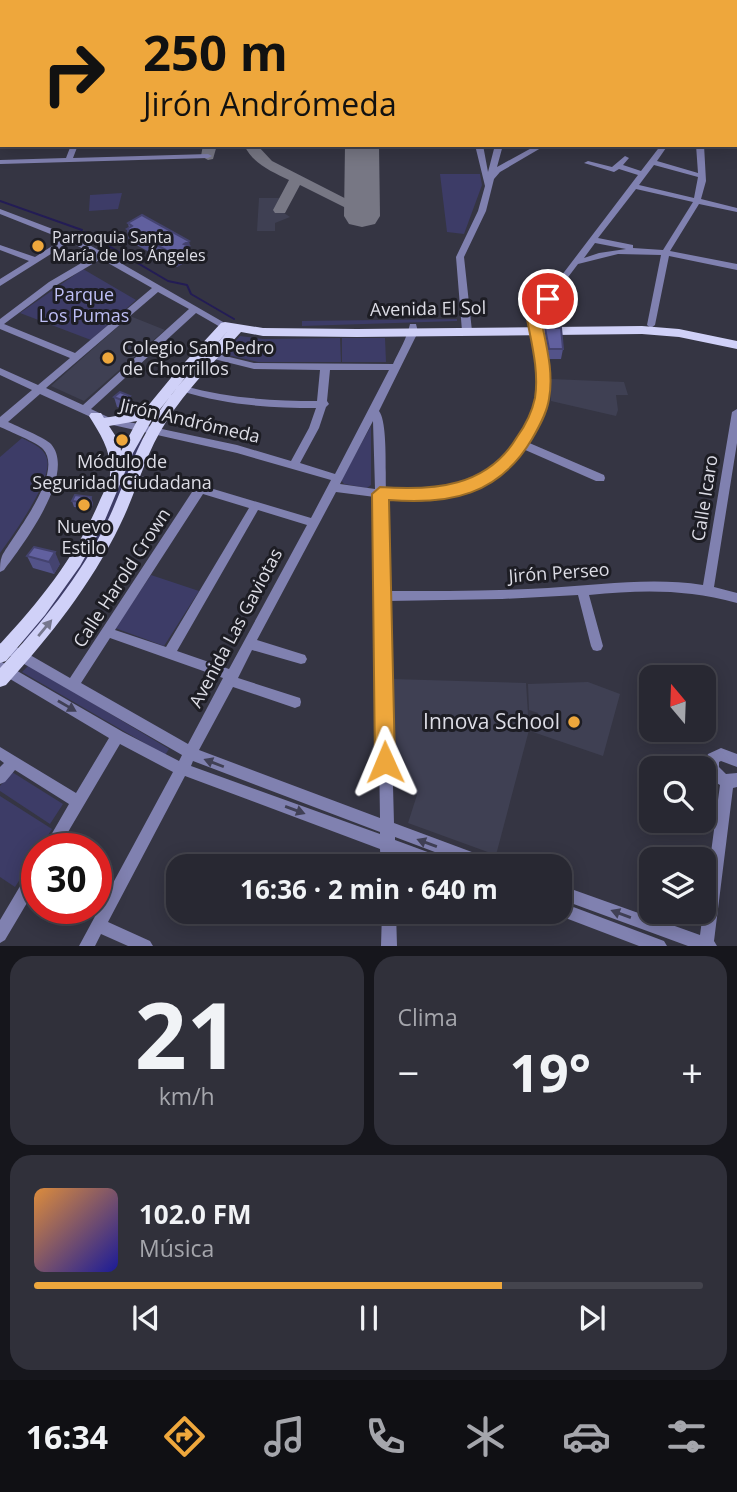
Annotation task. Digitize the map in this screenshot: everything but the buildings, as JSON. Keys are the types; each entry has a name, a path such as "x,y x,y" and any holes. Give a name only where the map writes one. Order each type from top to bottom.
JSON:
{"main road":[{"name":"Avenida El Sol","path":"535,328 651,325 737,339"},
{"name":"Avenida El Sol","path":"231,328 328,332 467,328 655,331 737,345"},
{"path":"2,651 41,608 74,563 94,529 115,477 145,431 213,356 231,328"},
{"path":"97,415 135,418 153,408 231,328"},
{"path":"3,673 21,656 59,610 92,563 116,520 132,479 153,408"},
{"path":"97,415 113,443 115,477"}],"street":[{"path":"68,161 74,147"},
{"path":"487,187 495,172 539,147"},
{"path":"535,328 534,317 663,147"},
{"path":"651,325 665,253 697,201 702,176 700,147"},
{"path":"487,187 480,150 498,150 509,156 523,156"},
{"path":"467,328 460,257 482,211 498,150"},
{"path":"0,162 208,156"},
{"path":"588,163 614,170 625,158"},
{"path":"652,162 702,176"},
{"path":"618,166 643,174"},
{"path":"634,186 737,210"},
{"name":"Avenida El Sol","path":"0,211 70,238 194,310 231,328"},
{"path":"0,282 70,238"},
{"path":"594,240 737,267"},
{"path":"0,247 35,260"},
{"path":"575,264 604,254 640,249"},
{"path":"76,357 0,324 52,284 101,255"},
{"path":"0,567 25,531 54,469 52,452 47,446 0,423 157,288"},
{"path":"97,415 194,310"},
{"name":"Jirón Andrómeda","path":"0,372 97,415 145,431 209,443 294,464 335,482 380,494 415,496 463,490 488,479 503,470 522,444 537,416 544,387 535,328"},
{"name":"Avenida Las Gaviotas","path":"87,946 180,768 374,411 413,329"},
{"path":"213,356 254,366 395,367"},
{"path":"294,464 314,431 324,404 325,367"},
{"path":"184,389 216,400 247,404 324,404"},
{"path":"374,411 378,416 387,854"},
{"name":"Calle Icaro","path":"708,589 737,412"},
{"path":"522,444 600,478"},
{"path":"132,479 200,489 312,522"},
{"name":"Calle Harold Crown","path":"72,686 200,489"},
{"path":"169,654 256,505"},
{"name":"Jirón Perseo","path":"382,596 583,590 659,584 708,589 737,598"},
{"path":"583,590 597,646"},
{"path":"107,632 295,702"},
{"path":"248,643 301,659"},
{"path":"2,651 21,656 189,753 387,828 435,854"},
{"path":"3,673 180,768 387,844 422,854"},
{"path":"60,833 118,736"},
{"path":"0,753 79,802"},
{"path":"572,896 707,945 732,780 713,772 713,758 726,754 737,761"},
{"path":"0,777 13,762"},
{"path":"0,935 21,899"},
{"path":"572,913 659,946"},
{"path":"388,924 389,946"},
{"path":"98,925 145,946"}],"shaded area":[{"path":"259,198 279,198 278,209 290,217 275,223 275,231 257,231"},
{"name":"Colegio San Pedro de Chorrillos","path":"130,316 165,330 84,401 51,386"},
{"path":"550,379 624,382 628,395 616,395 616,416 551,401"},
{"path":"392,679 526,683 529,730 496,854 408,823 417,795 393,786"},
{"name":"Innova School","path":"588,682 620,694 603,756 533,732 538,713 529,710 528,684"}],"green space":[{"path":"440,174 480,174 482,185 464,234 447,232"},
{"path":"122,193 118,209 89,211 90,195"},
{"name":"Parque Los Pumas","path":"83,269 136,300 91,340 20,313"},
{"path":"302,321 457,321 302,326"},
{"path":"240,336 263,339 340,338 341,362 258,362 223,354"},
{"path":"342,338 385,338 386,362 342,362"},
{"path":"371,426 371,485 367,488 344,484 341,480"},
{"path":"22,438 43,451 47,468 31,507 0,553 0,457"},
{"path":"137,438 146,439 91,557 27,644 19,639 55,595"},
{"path":"151,575 199,591 164,646 115,628"},
{"path":"29,665 169,749 165,755 22,672"},
{"path":"12,772 63,804 50,824 0,791 0,786"},
{"path":"0,796 52,829 49,833 21,833 21,878 15,887 0,877"}],"waterway":[{"path":"0,201 82,230"},
{"path":"85,232 168,281 187,285 191,294 234,319"}],"taxiway":[{"path":"208,156 210,147"},
{"path":"251,147 267,164 361,210"},
{"path":"280,210 296,180"}],"runway":[{"path":"362,147 362,216"}],"place":[{"name":"Parroquia Santa María de los Ángeles","path":"38,246"},
{"name":"Colegio San Pedro de Chorrillos","path":"108,358"},
{"name":"Módulo de Seguridad Ciudadana","path":"122,440"},
{"name":"Nuevo Estilo","path":"84,505"},
{"name":"Innova School","path":"574,722"}],"route":[{"path":"385,762 380,494 415,496 463,490 488,479 517,451 533,425 542,400 543,373 534,317 548,299"}]}
